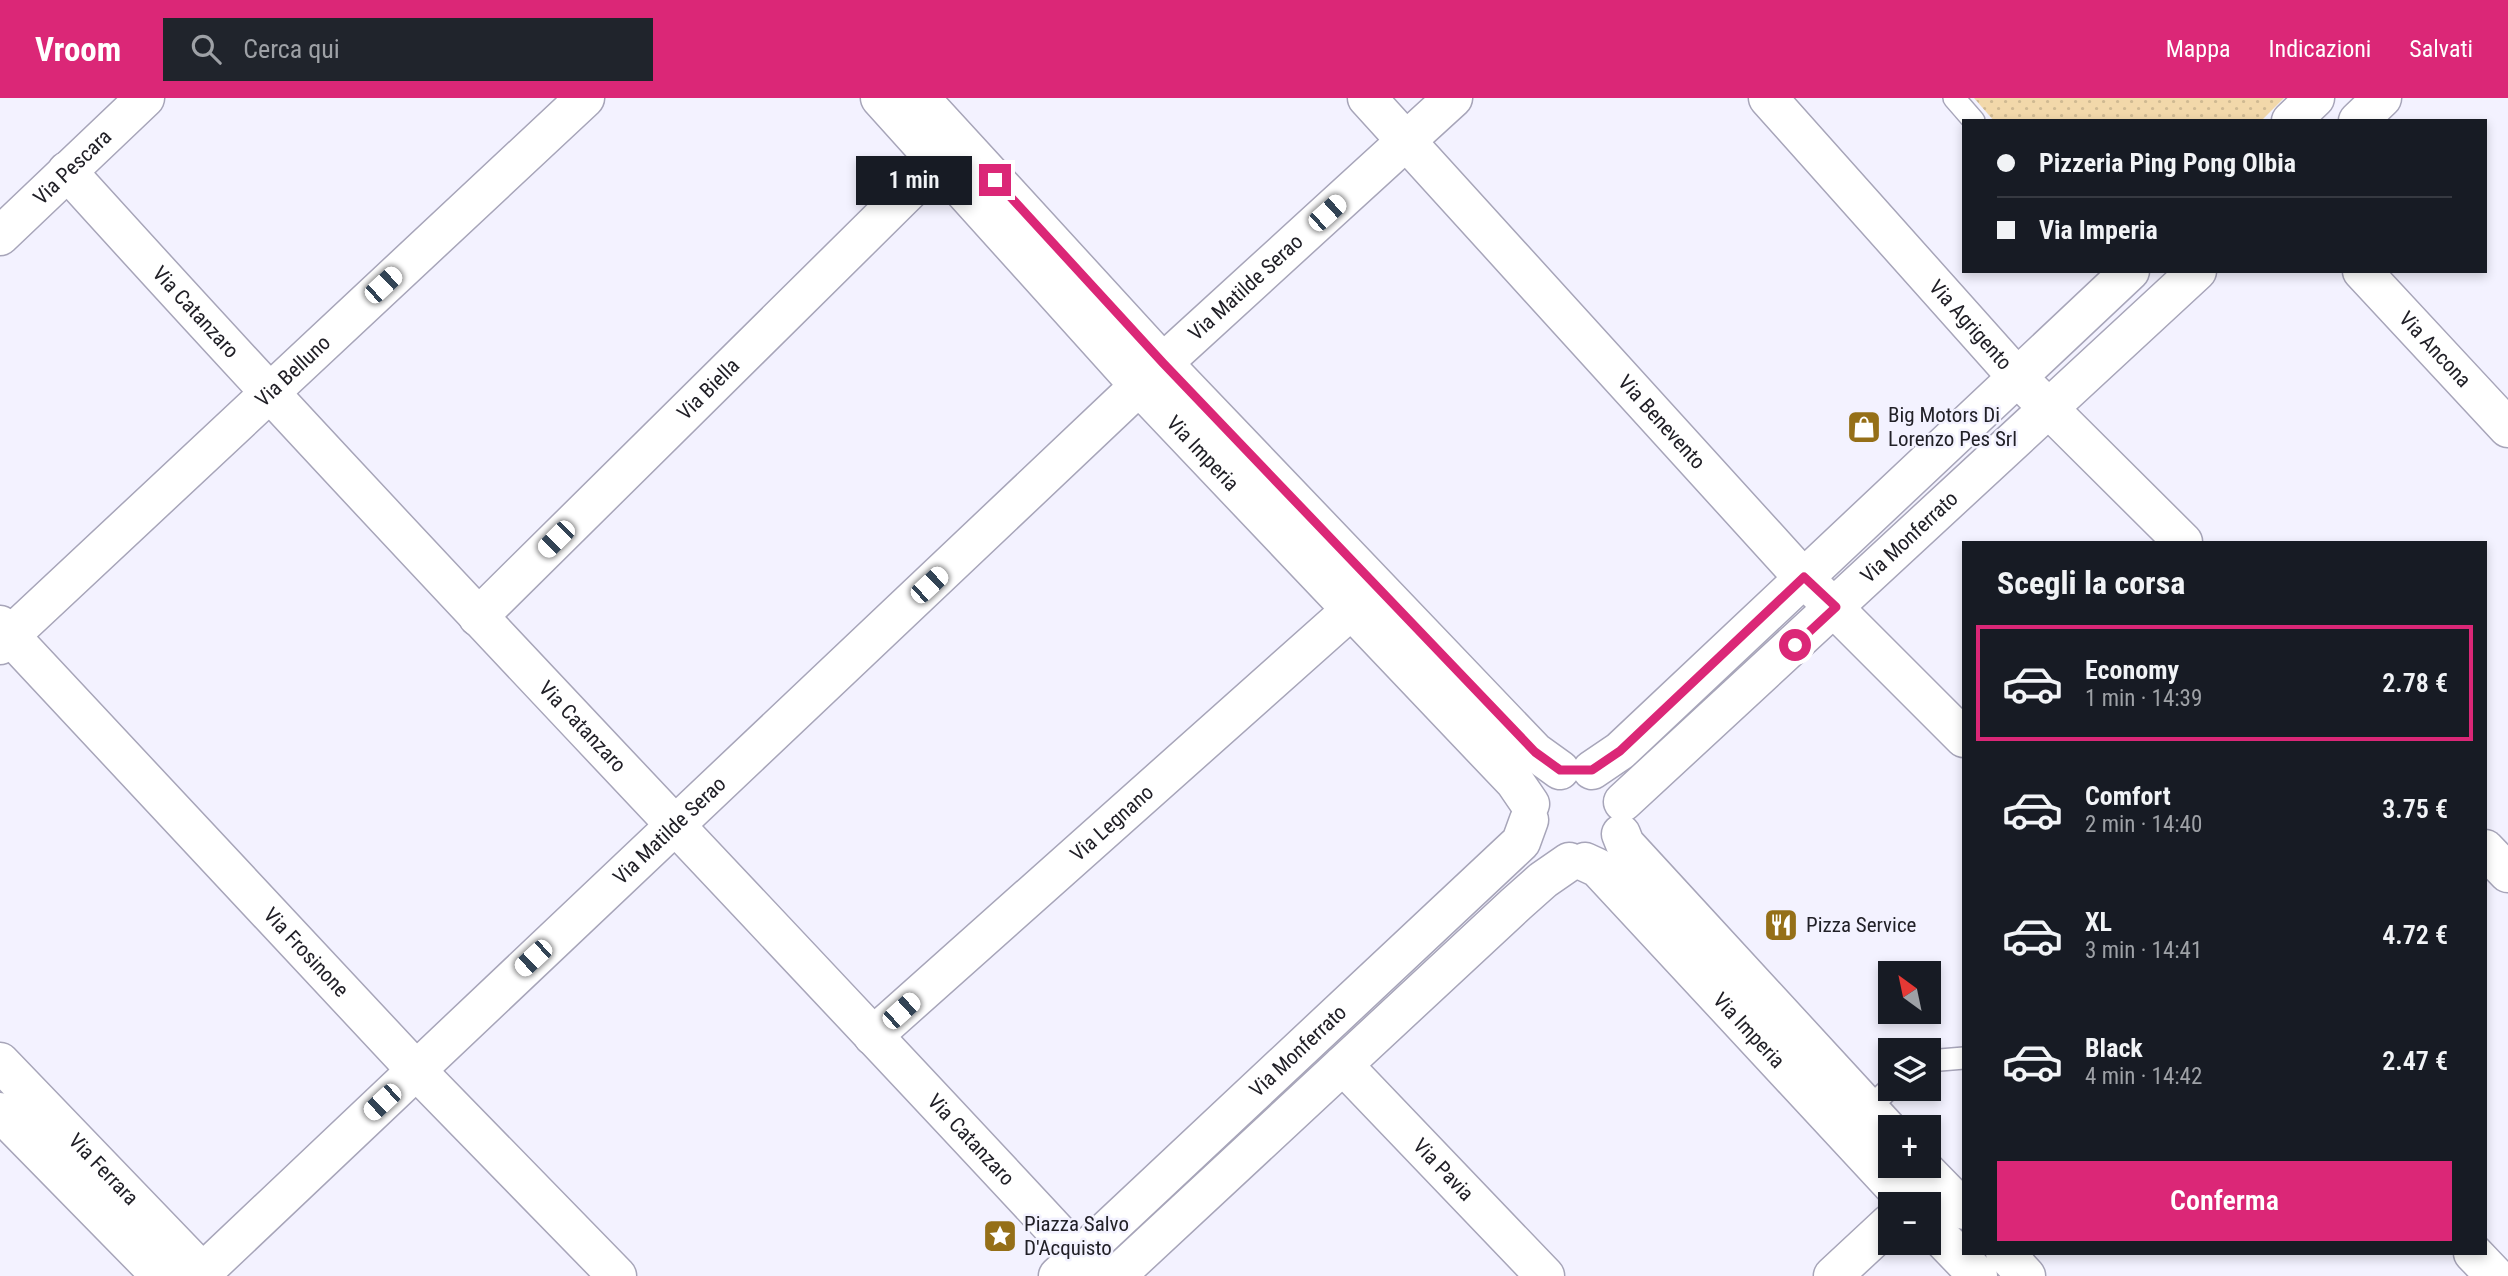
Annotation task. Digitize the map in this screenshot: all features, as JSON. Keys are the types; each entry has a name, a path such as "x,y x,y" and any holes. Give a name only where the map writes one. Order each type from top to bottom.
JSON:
{"street":[{"name":"Via Pescara","path":"0,236 145,98"},
{"name":"Via Belluno","path":"3,635 585,98"},
{"name":"Via Imperia","path":"880,98 938,162 1515,733 1535,752 1576,770"},
{"name":"Via Imperia","path":"920,98 1350,611 1515,782 1529,812"},
{"name":"Via Benevento","path":"1367,98 1804,577 1962,736"},
{"name":"Via Matilde Serao","path":"203,1275 415,1069 1151,374 1453,98"},
{"name":"Via Agrigento","path":"1768,98 2017,377 2182,541"},
{"path":"2293,119 2315,98"},
{"path":"2360,119 2382,98"},
{"name":"Via Biella","path":"478,617 938,162"},
{"name":"Via Catanzaro","path":"67,171 268,392 873,1036 1080,1269"},
{"name":"Via Monferrato","path":"1622,818 1836,607 2195,273"},
{"name":"Via Ancona","path":"2364,273 2508,428"},
{"name":"Via Monferrato","path":"1576,770 1620,751 2017,377 2118,275"},
{"name":"Via Legnano","path":"873,1036 1350,611"},
{"name":"Via Frosinone","path":"3,635 415,1069 617,1276"},
{"path":"1576,770 1605,776 1616,788 1622,818 1612,847 1577,862 1542,848 1529,812 1546,778 1576,770"},
{"name":"Via Monferrato","path":"1080,1269 1521,842 1529,812"},
{"name":"Via Imperia","path":"1622,818 1625,844 1883,1109"},
{"name":"Via Imperia","path":"1577,862 1598,868 1899,1192"},
{"name":"Via Monferrato","path":"1116,1276 1543,880 1577,862"},
{"name":"Via Ferrara","path":"0,1062 203,1275"},
{"name":"Via Pavia","path":"1343,1065 1545,1276"},
{"name":"Via Ferrara","path":"0,1112 161,1276"},
{"path":"1933,1178 1962,1208"},
{"path":"1833,1276 1878,1234"},
{"path":"1941,1238 1978,1276"},
{"path":"2006,1255 2026,1276"},
{"path":"2475,1255 2496,1276"}],"lane":[{"path":"1954,98 1972,119"},
{"path":"1941,1060 1962,1058"}],"shaded area":[{"path":"1974,98 2284,98 2263,119 1992,119"}],"place":[{"name":"Big Motors Di Lorenzo Pes Srl","path":"1864,427"},
{"name":"Pizza Service","path":"1781,925"},
{"name":"Piazza Salvo D'Acquisto","path":"1000,1236"}],"route":[{"path":"995,180 1376,589 1535,752 1560,770 1576,767 1592,770 1620,751 1804,577 1836,607 1795,645"}]}
